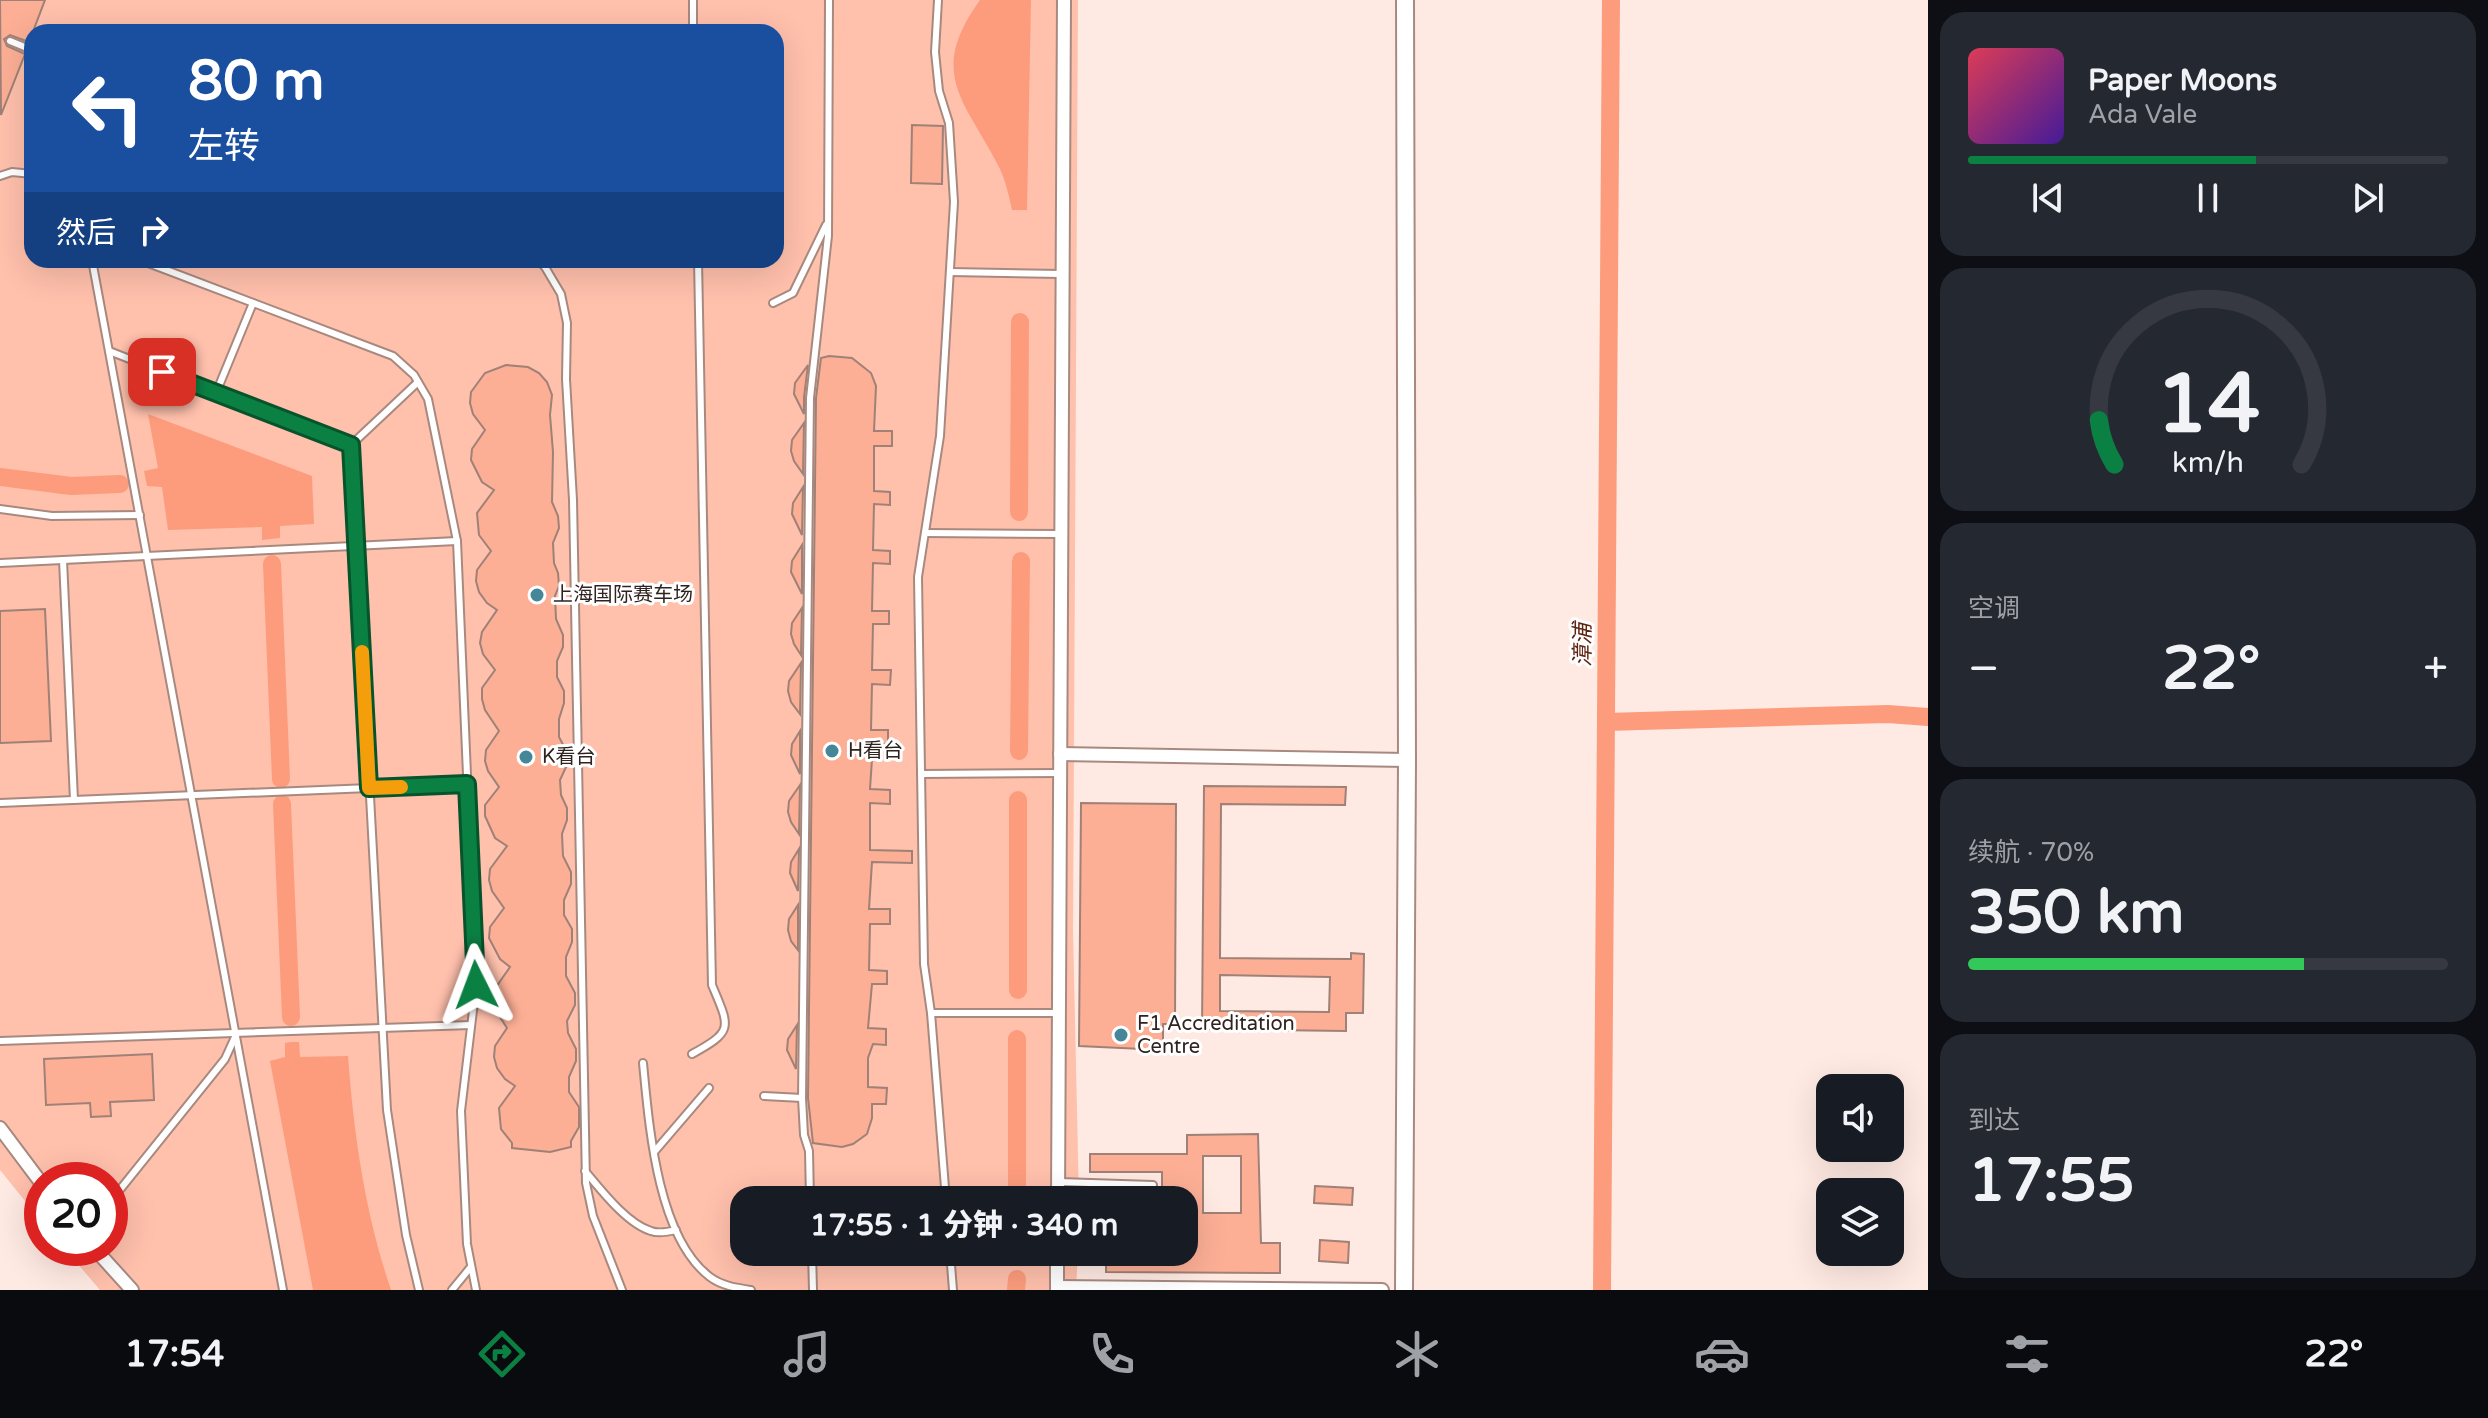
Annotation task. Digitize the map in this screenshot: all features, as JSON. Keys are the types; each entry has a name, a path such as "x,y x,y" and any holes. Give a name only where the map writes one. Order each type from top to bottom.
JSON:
{"street":[{"path":"1059,1186 1064,0"},
{"path":"1404,1290 1407,760 1405,0"},
{"path":"1404,73 1416,0"},
{"path":"1060,754 1407,760"},
{"path":"0,1128 26,1162"},
{"path":"110,1266 132,1290"},
{"path":"1057,1266 1057,1288 1382,1290"}],"lane":[{"path":"693,0 693,24"},
{"path":"810,1186 802,1098 810,398 828,222 829,0"},
{"path":"938,0 935,52 939,91 949,123 953,153 954,202 940,436 918,577 924,964 945,1186"},
{"path":"10,41 24,47"},
{"path":"0,176 12,172 24,173"},
{"path":"773,303 793,293 828,222"},
{"path":"93,268 283,1290"},
{"path":"161,268 393,356 405,365 428,399 457,541 476,985 461,1111 467,1244 476,1290"},
{"path":"546,268 561,294 567,323 585,1171 593,1216 622,1290"},
{"path":"692,1054 720,1039 725,1026 712,985 698,268"},
{"path":"950,272 1061,274"},
{"path":"216,393 253,303"},
{"path":"109,351 351,445"},
{"path":"351,445 418,382"},
{"path":"351,445 381,1027 396,1179 419,1290"},
{"path":"0,509 52,516 140,515"},
{"path":"925,533 1061,534"},
{"path":"0,563 457,541"},
{"path":"63,560 74,800"},
{"path":"921,774 1060,773"},
{"path":"0,803 467,784"},
{"path":"931,1013 1059,1013"},
{"path":"0,1041 471,1025"},
{"path":"128,1180 225,1059 236,1033"},
{"path":"225,1059 236,1061 243,1073"},
{"path":"643,1063 666,1207 676,1230 700,1268 729,1288 751,1290"},
{"path":"655,1151 709,1088"},
{"path":"764,1096 802,1098"},
{"path":"585,1171 613,1204 647,1230 676,1230"},
{"path":"1059,1182 1153,1185"},
{"path":"812,1266 813,1290"},
{"path":"951,1266 953,1290"},
{"path":"452,1290 470,1267"}],"shaded area":[{"name":"上海国际赛车场","path":"0,0 1078,0 1073,930 1079,1186 730,1186 730,1266 1077,1266 1076,1290 100,1290 79,1266 128,1266 128,1162 24,1162 24,1200 0,1170"},
{"path":"980,0 1031,0 1027,210 1012,210 1000,169 957,87 954,69 956,48 964,26"},
{"path":"148,414 312,476 314,524 280,526 280,538 262,540 262,527 168,530 162,487 147,486 144,471 158,468"},
{"path":"299,1042 300,1057 348,1056 362,1174 374,1232 391,1290 313,1290 270,1061 285,1057 285,1043"}],"building":[{"path":"0,0 45,0 36,24 24,24 24,40 10,35 4,39 7,46 24,54 24,57 1,115"},
{"path":"912,125 943,126 942,184 911,183"},
{"name":"H看台","path":"821,358 852,358 871,373 876,386 874,431 892,431 892,446 874,446 874,491 890,492 890,505 874,504 873,550 890,551 890,564 873,563 872,611 889,611 889,624 873,624 872,670 891,670 890,685 872,684 871,730 888,730 888,744 873,744 870,789 890,790 890,804 870,803 870,850 912,851 912,863 872,862 869,909 890,909 890,924 870,924 869,970 887,971 887,984 872,984 868,1028 886,1029 886,1045 873,1044 868,1058 868,1087 887,1088 886,1104 872,1104 867,1134 853,1144 842,1147 813,1143 808,1098 816,398"},
{"name":"K看台","path":"506,365 528,367 539,373 552,395 552,502 559,528 553,543 559,586 555,596 556,619 563,635 563,647 557,661 557,677 564,691 559,737 567,752 567,765 560,780 561,795 567,808 562,834 563,856 571,872 571,884 564,900 564,915 572,929 572,942 566,957 566,976 575,993 575,1005 567,1021 568,1033 576,1049 576,1061 569,1077 569,1092 579,1107 579,1127 571,1147 550,1152 512,1148 512,1143 501,1129 499,1108 515,1086 497,1068 494,1057 495,1046 507,1028 496,1011 494,990 510,967 500,959 489,938 490,927 504,908 492,891 489,880 490,869 507,846 495,838 485,816 485,805 499,787 488,771 486,750 499,731 485,710 482,699 482,688 495,670 483,654 480,643 482,632 497,610 479,592 476,581 477,570 491,551 479,535 477,513 494,490 482,482 471,460 472,449 485,430 473,414 470,403 471,392 485,373"},
{"path":"808,365 804,414 794,394 795,383"},
{"path":"804,423 803,474 791,451 792,440"},
{"path":"803,487 802,535 792,514 793,503"},
{"path":"802,545 802,594 791,572 792,561"},
{"path":"802,608 801,655 791,634 792,623"},
{"path":"45,609 51,741 0,743 0,611"},
{"path":"801,663 800,714 791,702 788,691 789,681"},
{"path":"800,731 800,774 791,755 792,744"},
{"path":"800,785 799,834 788,812 789,801"},
{"path":"1204,786 1346,787 1345,805 1221,804 1220,958 1351,959 1351,953 1364,954 1363,1013 1346,1013 1346,1031 1202,1029","holes":["1220,975 1330,977 1329,1012 1220,1011"]},
{"path":"1081,803 1176,804 1175,1024 1163,1024 1163,1050 1079,1046"},
{"path":"799,849 798,891 790,873 791,862"},
{"path":"798,905 798,950 788,930 789,919"},
{"path":"797,1025 796,1069 787,1050 788,1039"},
{"path":"152,1054 154,1100 110,1102 111,1116 91,1117 90,1103 46,1105 44,1059"},
{"path":"1258,1134 1261,1243 1280,1243 1280,1273 1106,1272 1106,1266 1198,1266 1198,1186 1162,1186 1162,1172 1090,1172 1090,1154 1187,1154 1187,1135","holes":["1203,1156 1241,1156 1241,1213 1203,1213"]},
{"path":"1315,1186 1353,1188 1352,1205 1314,1203"},
{"path":"1320,1240 1349,1242 1348,1263 1319,1261"}],"waterway":[{"name":"漳浦","path":"1602,1290 1611,0"},
{"path":"1019,512 1020,322"},
{"path":"0,477 71,486 120,484"},
{"path":"1019,751 1021,561"},
{"path":"272,564 281,779"},
{"path":"1606,722 1888,714 1928,717"},
{"path":"1018,800 1018,990"},
{"path":"282,804 291,1017"},
{"path":"1017,1039 1017,1186"},
{"path":"1016,1290 1017,1279"}],"slow traffic":[{"path":"362,652 369,788 401,787"}],"place":[{"name":"上海国际赛车场","path":"537,595"},
{"name":"H看台","path":"832,751"},
{"name":"K看台","path":"526,757"},
{"name":"F1 Accreditation Centre","path":"1121,1035"}],"route":[{"path":"162,372 351,445 369,788 467,784 476,985"}]}
